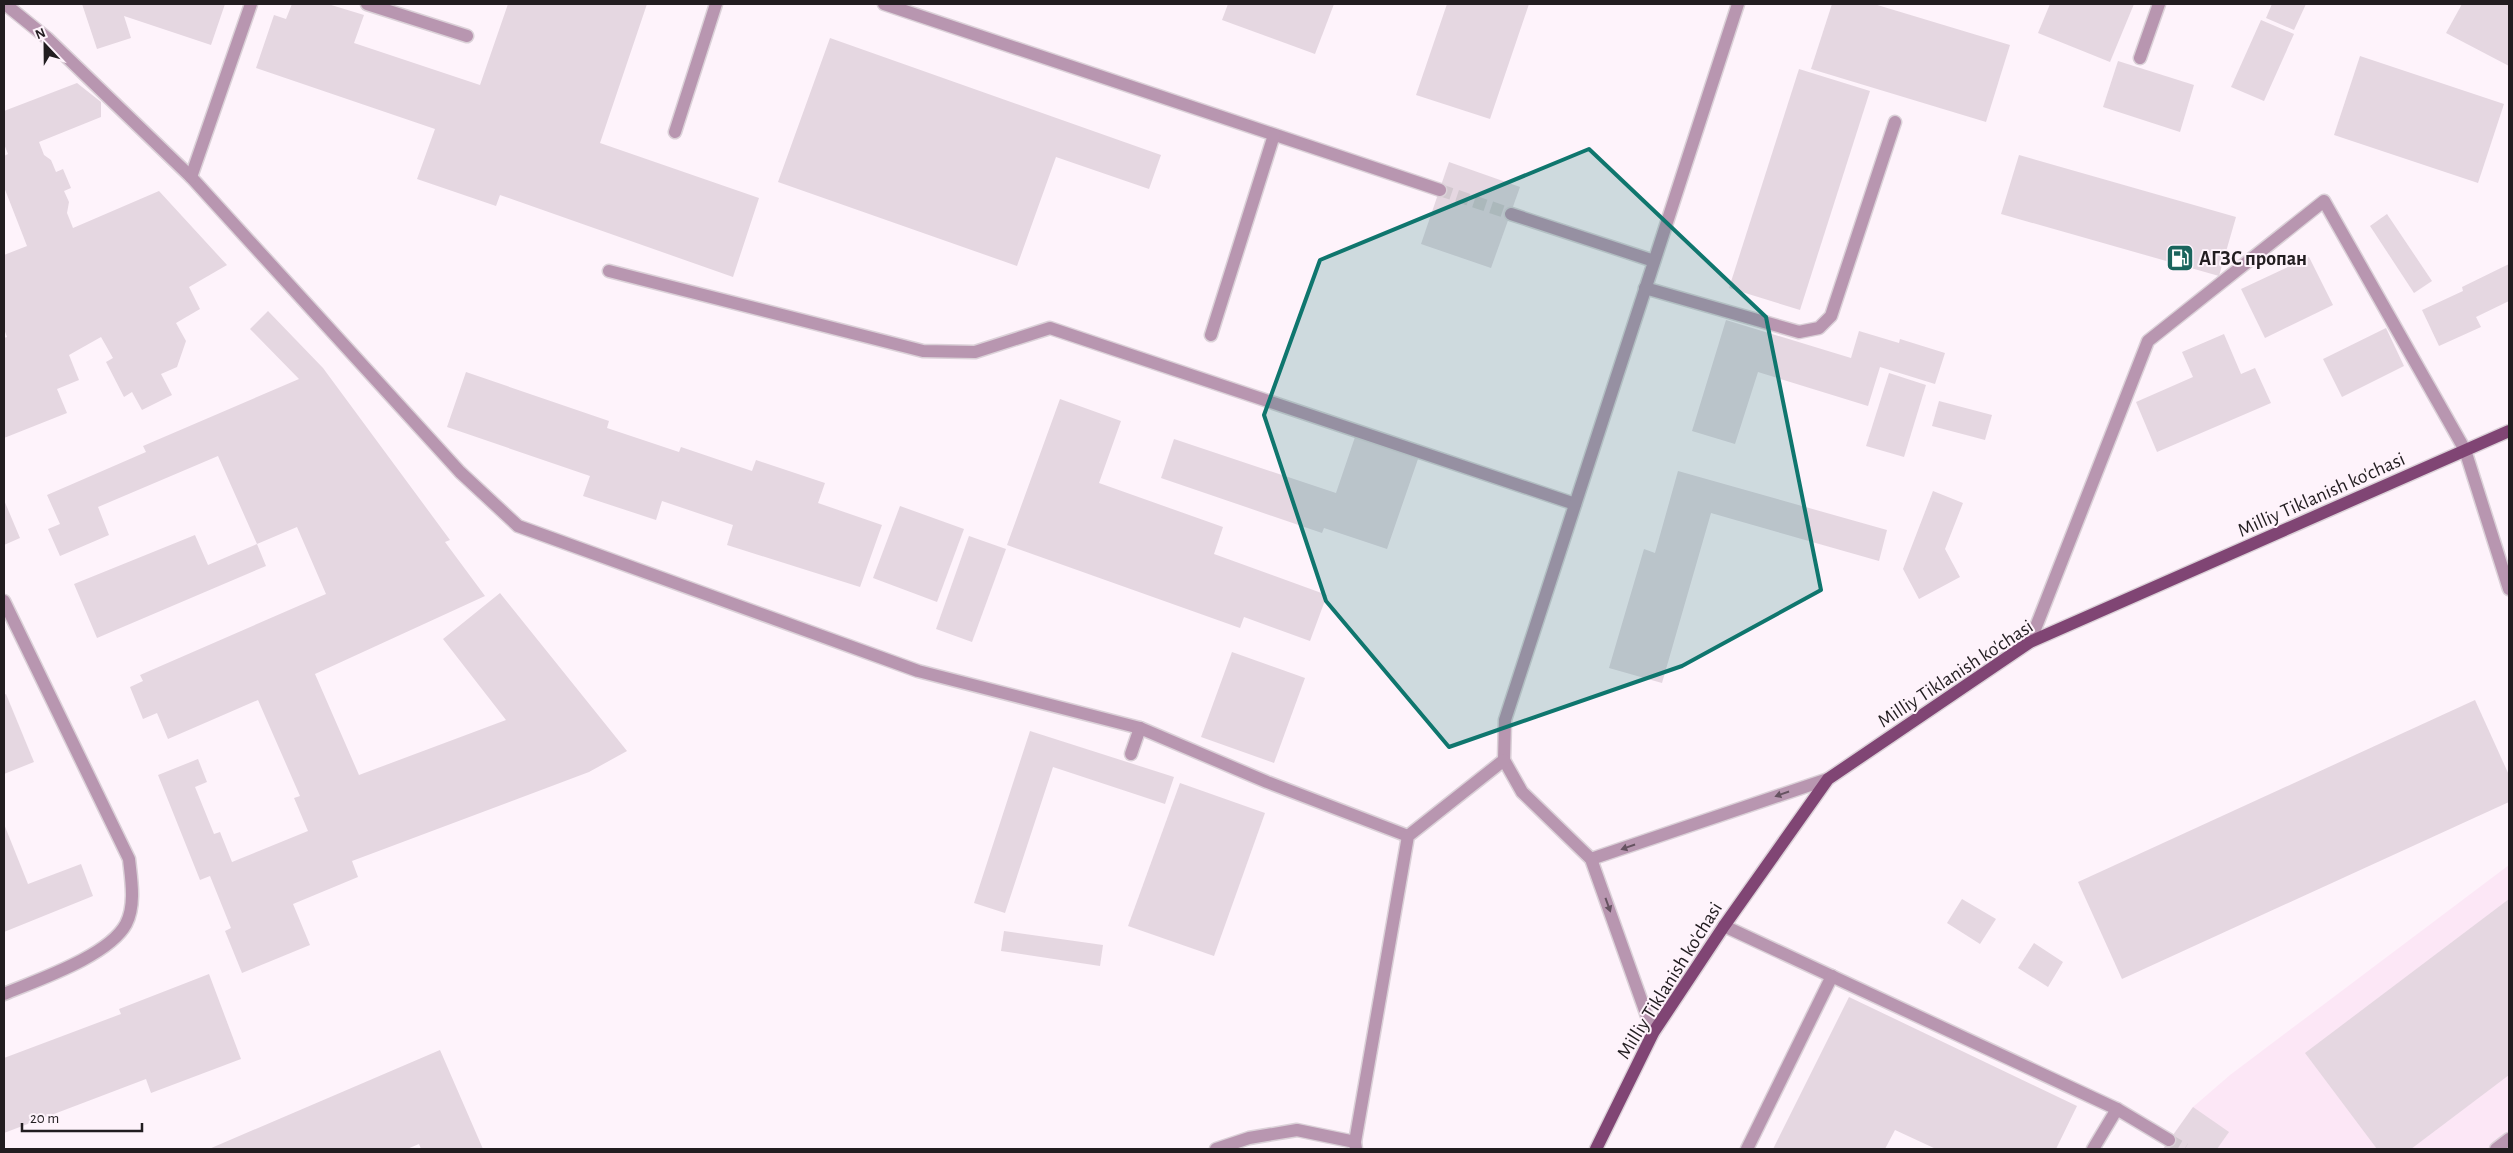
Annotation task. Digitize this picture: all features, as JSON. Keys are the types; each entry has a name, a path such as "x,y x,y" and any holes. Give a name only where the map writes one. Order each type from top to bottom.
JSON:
{"main road":[{"name":"Milliy Tiklanish ko'chasi","path":"1596,1149 1653,1033 1724,926 1828,779 2030,642 2509,431"}],"street":[{"path":"5,4 47,38 191,177 460,472 518,526 918,671 1140,728 1267,782 1408,836"},
{"path":"191,177 251,4"},
{"path":"367,4 467,36"},
{"path":"675,132 716,4"},
{"path":"884,4 1440,190"},
{"path":"1653,1033 1591,859 1522,792 1504,760 1504,720 1738,4"},
{"path":"2140,58 2159,4"},
{"path":"1645,288 1799,332 1819,328 1831,316 1895,122"},
{"path":"1211,335 1274,134"},
{"path":"2030,642 2148,341 2324,201 2465,450 2509,589"},
{"path":"1511,214 1654,261"},
{"path":"609,271 923,351 975,352 1050,328 1575,504"},
{"path":"4,601 129,859 132,897 126,924 95,954 4,994"},
{"path":"1131,754 1140,728"},
{"path":"1216,1149 1249,1138 1297,1130 1355,1146 1408,836 1504,760"},
{"path":"1591,859 1828,779"},
{"path":"1724,926 2117,1109 2169,1140"},
{"path":"1747,1149 1832,976"},
{"path":"2093,1149 2117,1109"},
{"path":"2496,1149 2509,1139"}],"highlighted area":[{"path":"1589,149 1766,317 1821,590 1682,666 1449,747 1326,601 1264,415 1320,260"}],"shaded area":[{"path":"2509,865 2509,1149 2163,1149 2193,1107 2230,1075"}],"building":[{"path":"82,4 225,4 211,45 124,16 131,38 97,49"},
{"path":"292,4 328,4 364,15 354,43 480,85 508,4 647,4 600,143 759,198 733,277 500,195 496,206 417,179 435,129 256,68 274,15 286,19"},
{"path":"1228,4 1334,4 1315,54 1222,20"},
{"path":"1447,4 1529,4 1490,119 1416,95"},
{"path":"1832,4 1874,4 2010,45 1986,122 1811,69"},
{"path":"2050,4 2134,4 2110,62 2038,33"},
{"path":"2272,4 2306,4 2294,30 2266,18"},
{"path":"2462,4 2509,4 2509,66 2446,33"},
{"path":"2261,20 2294,34 2264,101 2231,87"},
{"path":"830,38 1161,155 1149,189 1056,157 1017,266 778,182"},
{"path":"2360,56 2504,104 2478,183 2334,135"},
{"path":"2118,61 2194,85 2180,132 2103,107"},
{"path":"1799,69 1870,91 1800,310 1729,288"},
{"path":"77,83 101,102 101,117 39,142 44,155 51,160 56,172 63,169 71,188 64,191 69,202 67,213 73,228 159,191 227,265 189,287 200,309 176,323 186,341 177,367 161,374 172,395 142,410 132,392 124,397 106,362 113,358 101,337 69,355 79,380 57,389 67,413 4,438 4,338 7,337 4,329 4,255 27,246 4,187 4,156 8,154 4,144 4,111"},
{"path":"2019,155 2236,217 2219,276 2001,214"},
{"path":"1449,162 1520,187 1491,268 1421,244"},
{"path":"2387,214 2432,281 2414,293 2370,226"},
{"path":"2309,257 2333,305 2265,338 2241,289"},
{"path":"2509,264 2509,301 2476,317 2481,327 2439,346 2422,310 2463,291 2462,287"},
{"path":"268,311 323,368 450,540 445,542 485,596 315,674 359,775 506,720 443,639 500,593 627,751 589,772 352,861 358,877 293,904 310,945 242,973 225,931 231,928 210,876 200,880 158,775 198,759 207,782 195,787 214,834 220,832 232,862 308,831 294,798 300,796 258,700 168,739 157,713 143,719 130,687 143,681 140,675 326,594 297,527 257,544 218,456 98,507 109,535 60,556 48,529 60,524 47,495 146,452 143,446 299,379 250,329"},
{"path":"1726,320 1851,358 1859,331 1899,343 1900,339 1945,353 1935,384 1880,367 1868,406 1758,372 1735,444 1692,431"},
{"path":"2386,328 2404,366 2342,397 2323,359"},
{"path":"2224,334 2241,374 2255,368 2271,403 2157,452 2136,402 2193,377 2182,352"},
{"path":"466,372 609,421 607,428 679,452 681,447 752,471 756,460 825,483 818,503 882,525 860,587 727,545 733,525 662,501 656,520 583,496 590,476 447,427"},
{"path":"1889,373 1926,385 1904,457 1866,446"},
{"path":"1060,399 1121,421 1099,483 1223,527 1214,554 1327,595 1310,641 1244,617 1240,628 1007,545"},
{"path":"1939,401 1992,415 1985,440 1932,426"},
{"path":"1355,437 1418,459 1387,549 1324,528 1322,533 1161,478 1174,439 1336,493"},
{"path":"1678,471 1887,530 1879,561 1711,513 1662,683 1609,668 1644,549 1655,553"},
{"path":"1933,491 1963,503 1945,549 1960,577 1919,599 1903,569"},
{"path":"4,500 20,538 4,545"},
{"path":"900,506 964,529 937,602 873,578"},
{"path":"195,535 208,565 257,544 266,566 97,638 74,584"},
{"path":"969,536 1006,549 972,642 936,629"},
{"path":"1232,652 1305,678 1274,763 1201,737"},
{"path":"6,694 34,762 4,774 4,695"},
{"path":"2475,700 2509,775 2509,802 2122,979 2078,882"},
{"path":"1030,731 1174,777 1165,804 1053,767 1005,913 974,903"},
{"path":"1180,783 1265,813 1214,956 1128,926"},
{"path":"4,824 28,884 81,864 93,896 4,932"},
{"path":"1962,899 1996,919 1980,944 1947,923"},
{"path":"2509,899 2509,1075 2411,1149 2377,1149 2305,1053"},
{"path":"1004,931 1103,945 1100,966 1001,951"},
{"path":"2034,943 2063,962 2048,987 2018,968"},
{"path":"209,974 241,1059 151,1093 146,1079 4,1133 4,1058 121,1014 119,1009"},
{"path":"1849,997 2077,1106 2056,1149 1936,1149 1895,1130 1885,1149 1773,1149"},
{"path":"440,1050 483,1149 421,1149 419,1144 407,1149 209,1149"},
{"path":"2193,1107 2229,1132 2217,1149 2163,1149"}],"tunnel":[{"path":"1440,190 1511,214"},
{"path":"2169,1140 2185,1149"}],"place":[{"name":"АГЗС пропан","path":"2180,258"}]}
